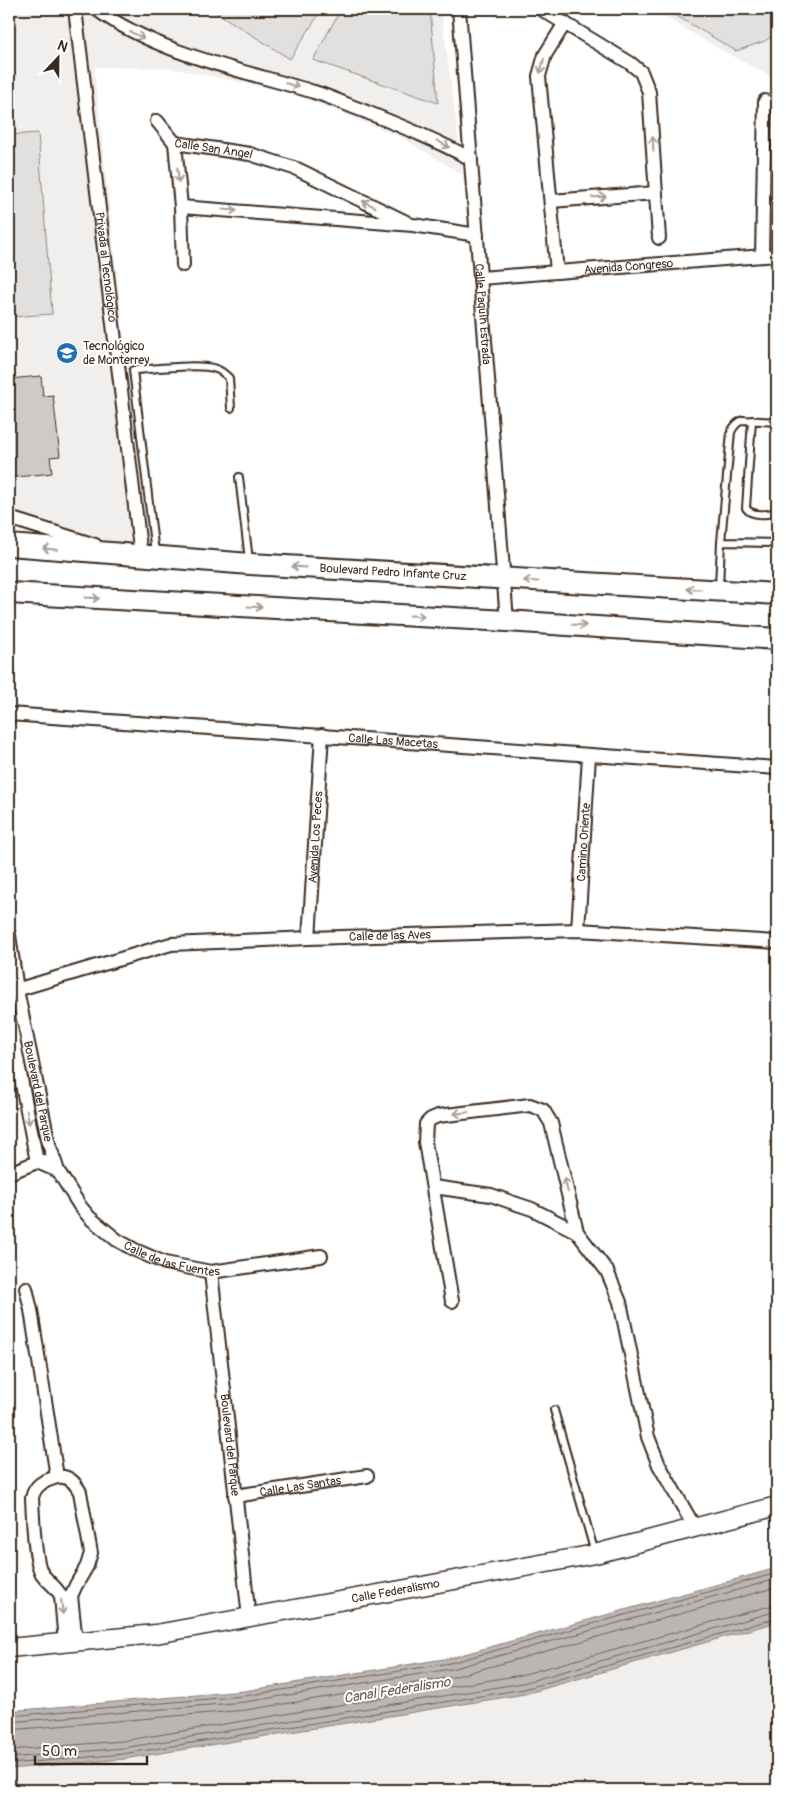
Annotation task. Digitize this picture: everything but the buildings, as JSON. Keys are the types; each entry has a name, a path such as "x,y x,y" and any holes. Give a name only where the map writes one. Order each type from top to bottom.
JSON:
{"highway":[{"name":"Boulevard Pedro Infante Cruz","path":"9,545 250,564 777,594"},
{"path":"9,593 507,621 777,639"}],"main road":[{"name":"Calle Federalismo","path":"9,1648 156,1634 249,1618 595,1554 777,1506"}],"street":[{"name":"Privada al Tecnológico","path":"75,9 141,556"},
{"path":"96,9 127,30 146,38 249,73 316,93 438,141 471,159"},
{"name":"Calle Paquín Estrada","path":"459,9 507,621"},
{"path":"541,9 630,63 641,72 649,92 659,238"},
{"path":"557,272 539,76 545,56 565,24"},
{"path":"762,256 765,100"},
{"path":"157,121 175,142"},
{"name":"Calle San Ángel","path":"413,225 297,169 250,154 175,142 182,207 413,225 476,235"},
{"path":"551,201 656,193"},
{"path":"182,207 183,265"},
{"name":"Avenida Congreso","path":"480,278 777,255"},
{"path":"9,518 141,556"},
{"name":"Calle Las Macetas","path":"9,714 777,768"},
{"name":"Avenida Los Peces","path":"309,938 322,735"},
{"name":"Camino Oriente","path":"578,930 589,756"},
{"name":"Calle de las Aves","path":"13,991 171,944 578,930 777,942"},
{"name":"Boulevard del Parque","path":"9,935 13,991 49,1144 56,1165"},
{"name":"Boulevard del Parque","path":"9,1017 37,1162"},
{"path":"452,1301 424,1132 426,1124 431,1119 449,1114 530,1105 536,1106 547,1116 550,1123 577,1232 614,1284 620,1302 648,1437 660,1465 695,1528"},
{"path":"9,1173 37,1162 56,1165"},
{"name":"Calle de las Fuentes","path":"56,1165 80,1206 90,1218 117,1240 165,1263 211,1272 321,1256"},
{"path":"433,1187 491,1195 532,1209 577,1232"},
{"name":"Boulevard del Parque","path":"211,1272 249,1618"},
{"path":"26,1288 57,1476"},
{"path":"57,1476 69,1479 80,1492 91,1553 87,1566 71,1596 71,1643 58,1591 45,1578 39,1566 32,1498 33,1492 39,1484 57,1476"},
{"name":"Calle Las Santas","path":"235,1496 367,1476"},
{"path":"45,1578 60,1584 68,1584 80,1580"}],"lane":[{"path":"141,556 134,370 201,366 216,369 229,378 231,408"},
{"path":"752,420 746,508 754,514 772,514 777,510"},
{"path":"719,591 721,542 732,432 738,422 752,420 777,422"},
{"path":"239,477 250,564"},
{"path":"721,542 777,543"},
{"path":"554,1410 595,1554"}],"shaded area":[{"name":"Tecnológico de Monterrey","path":"9,9 441,9 463,175 401,137 288,92 171,68 94,67 147,545 9,531"},
{"path":"211,9 322,9 290,59"},
{"path":"341,9 430,9 438,103 313,60"},
{"path":"652,9 777,9 777,80 719,49"},
{"path":"665,9 777,9 777,33 765,41 736,51"},
{"path":"38,133 52,314 9,317 9,135"},
{"path":"777,1622 777,1790 9,1790 9,1769 124,1759 525,1694"}],"water":[{"name":"Canal Federalismo","path":"777,1568 777,1622 525,1694 124,1759 9,1769 9,1711 244,1691 450,1658"}],"place":[{"name":"Tecnológico de Monterrey","path":"67,353"}]}
